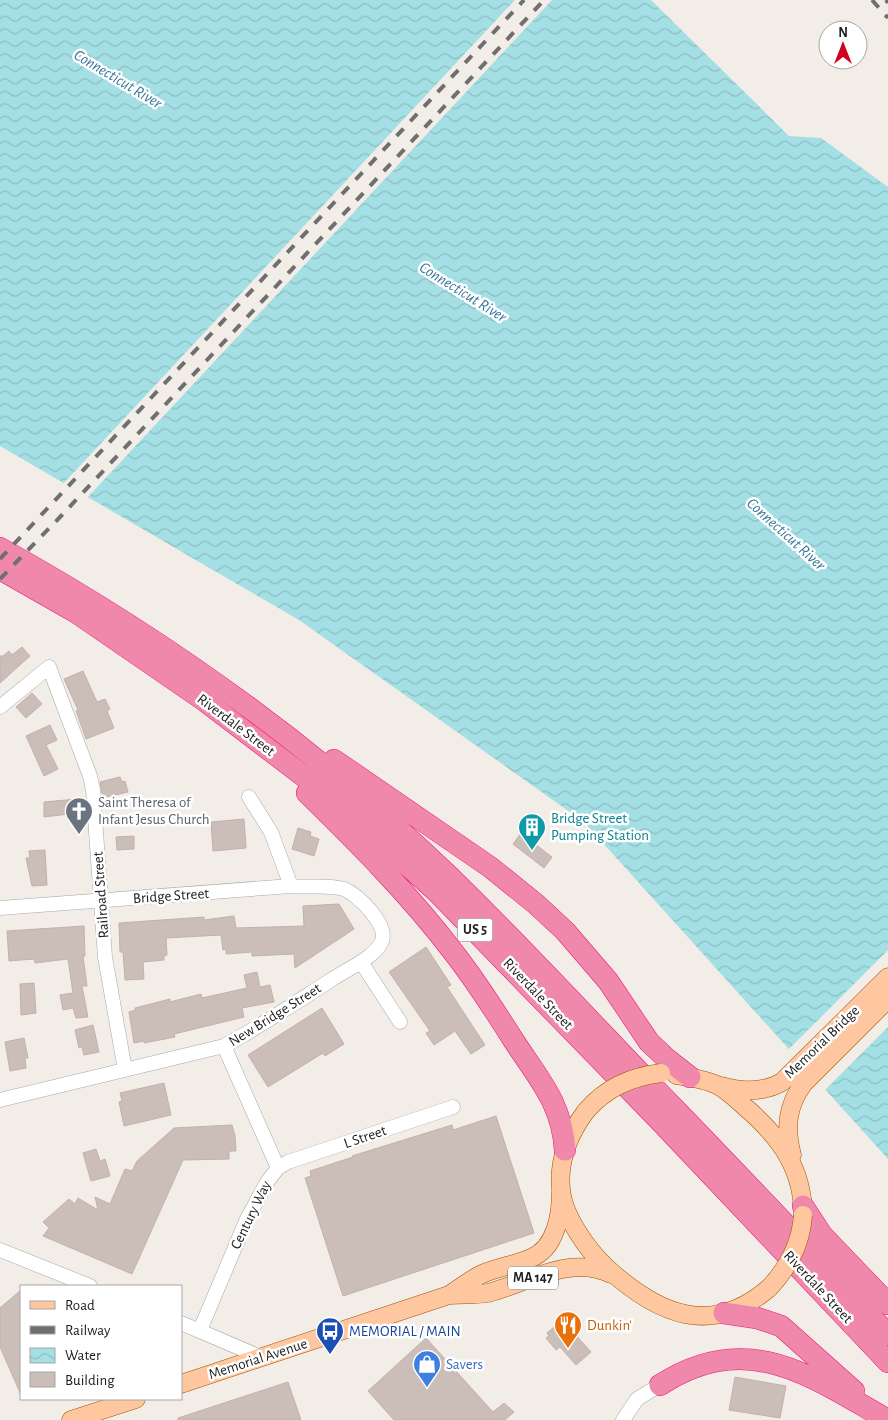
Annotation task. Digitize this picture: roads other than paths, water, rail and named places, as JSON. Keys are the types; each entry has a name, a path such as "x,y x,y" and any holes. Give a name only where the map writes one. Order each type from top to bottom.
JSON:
{"highway":[{"name":"Riverdale Street","path":"0,548 57,580 181,660 254,711 318,761 448,875 692,1126 888,1335"},
{"name":"Riverdale Street","path":"0,569 77,613 119,641 235,724 335,800 437,892 652,1113 888,1362"},
{"path":"254,711 341,764 521,890 565,931 592,960 650,1042 667,1060 690,1077"},
{"path":"235,724 368,854 419,910 455,954 483,993 555,1105 563,1130 565,1150"},
{"path":"803,1210 822,1235 888,1304"},
{"path":"724,1313 751,1316 781,1326 883,1418"},
{"path":"660,1385 683,1372 712,1362 758,1360 798,1370 830,1386 883,1418"}],"main road":[{"name":"Memorial Bridge","path":"586,1111 603,1095 618,1085 635,1078 661,1074 690,1077 742,1090 769,1088 782,1082 888,978"},
{"name":"Memorial Bridge","path":"803,1210 802,1194 787,1129 790,1111 796,1095 804,1083 888,999"},
{"path":"718,1085 769,1129 796,1170"},
{"name":"Memorial Avenue","path":"182,1384 449,1295 481,1274 531,1258 541,1252 548,1244 554,1232 559,1216 562,1165 565,1150 586,1111"},
{"path":"561,1191 570,1218 583,1242 594,1257 648,1301 672,1311 698,1315 724,1313 749,1303 769,1288 790,1259 800,1234 803,1210"},
{"name":"Memorial Avenue","path":"449,1295 487,1293 569,1268 594,1268 616,1276"},
{"path":"71,1420 133,1400"}],"street":[{"name":"Railroad Street","path":"0,707 48,667 90,776 93,790 107,972 124,1070"},
{"path":"249,797 271,832 291,886"},
{"name":"Bridge Street","path":"0,908 291,886 342,889"},
{"name":"New Bridge Street","path":"0,1100 224,1046 258,1028 361,962 380,944 382,940 381,929 374,915 350,893 342,889"},
{"path":"361,962 400,1022"},
{"name":"Century Way","path":"200,1330 247,1219 267,1182 278,1168 224,1046"},
{"name":"L Street","path":"278,1168 288,1162 453,1107"},
{"path":"1,1251 87,1285"},
{"path":"182,1323 263,1358"},
{"path":"623,1420 637,1399 660,1385"}],"water":[{"name":"Connecticut River","path":"0,0 651,0 789,136 821,138 888,187 888,1159 584,822 299,620 0,446"}],"railway":[{"path":"0,559 524,0"},
{"path":"0,579 544,0"},
{"path":"872,0 888,18"}],"place":[{"name":"Saint Theresa of Infant Jesus Church","path":"79,835"},
{"name":"Bridge Street Pumping Station","path":"532,851"},
{"name":"Dunkin'","path":"568,1349"},
{"name":"MEMORIAL / MAIN","path":"330,1355"},
{"name":"Savers","path":"427,1388"}]}
